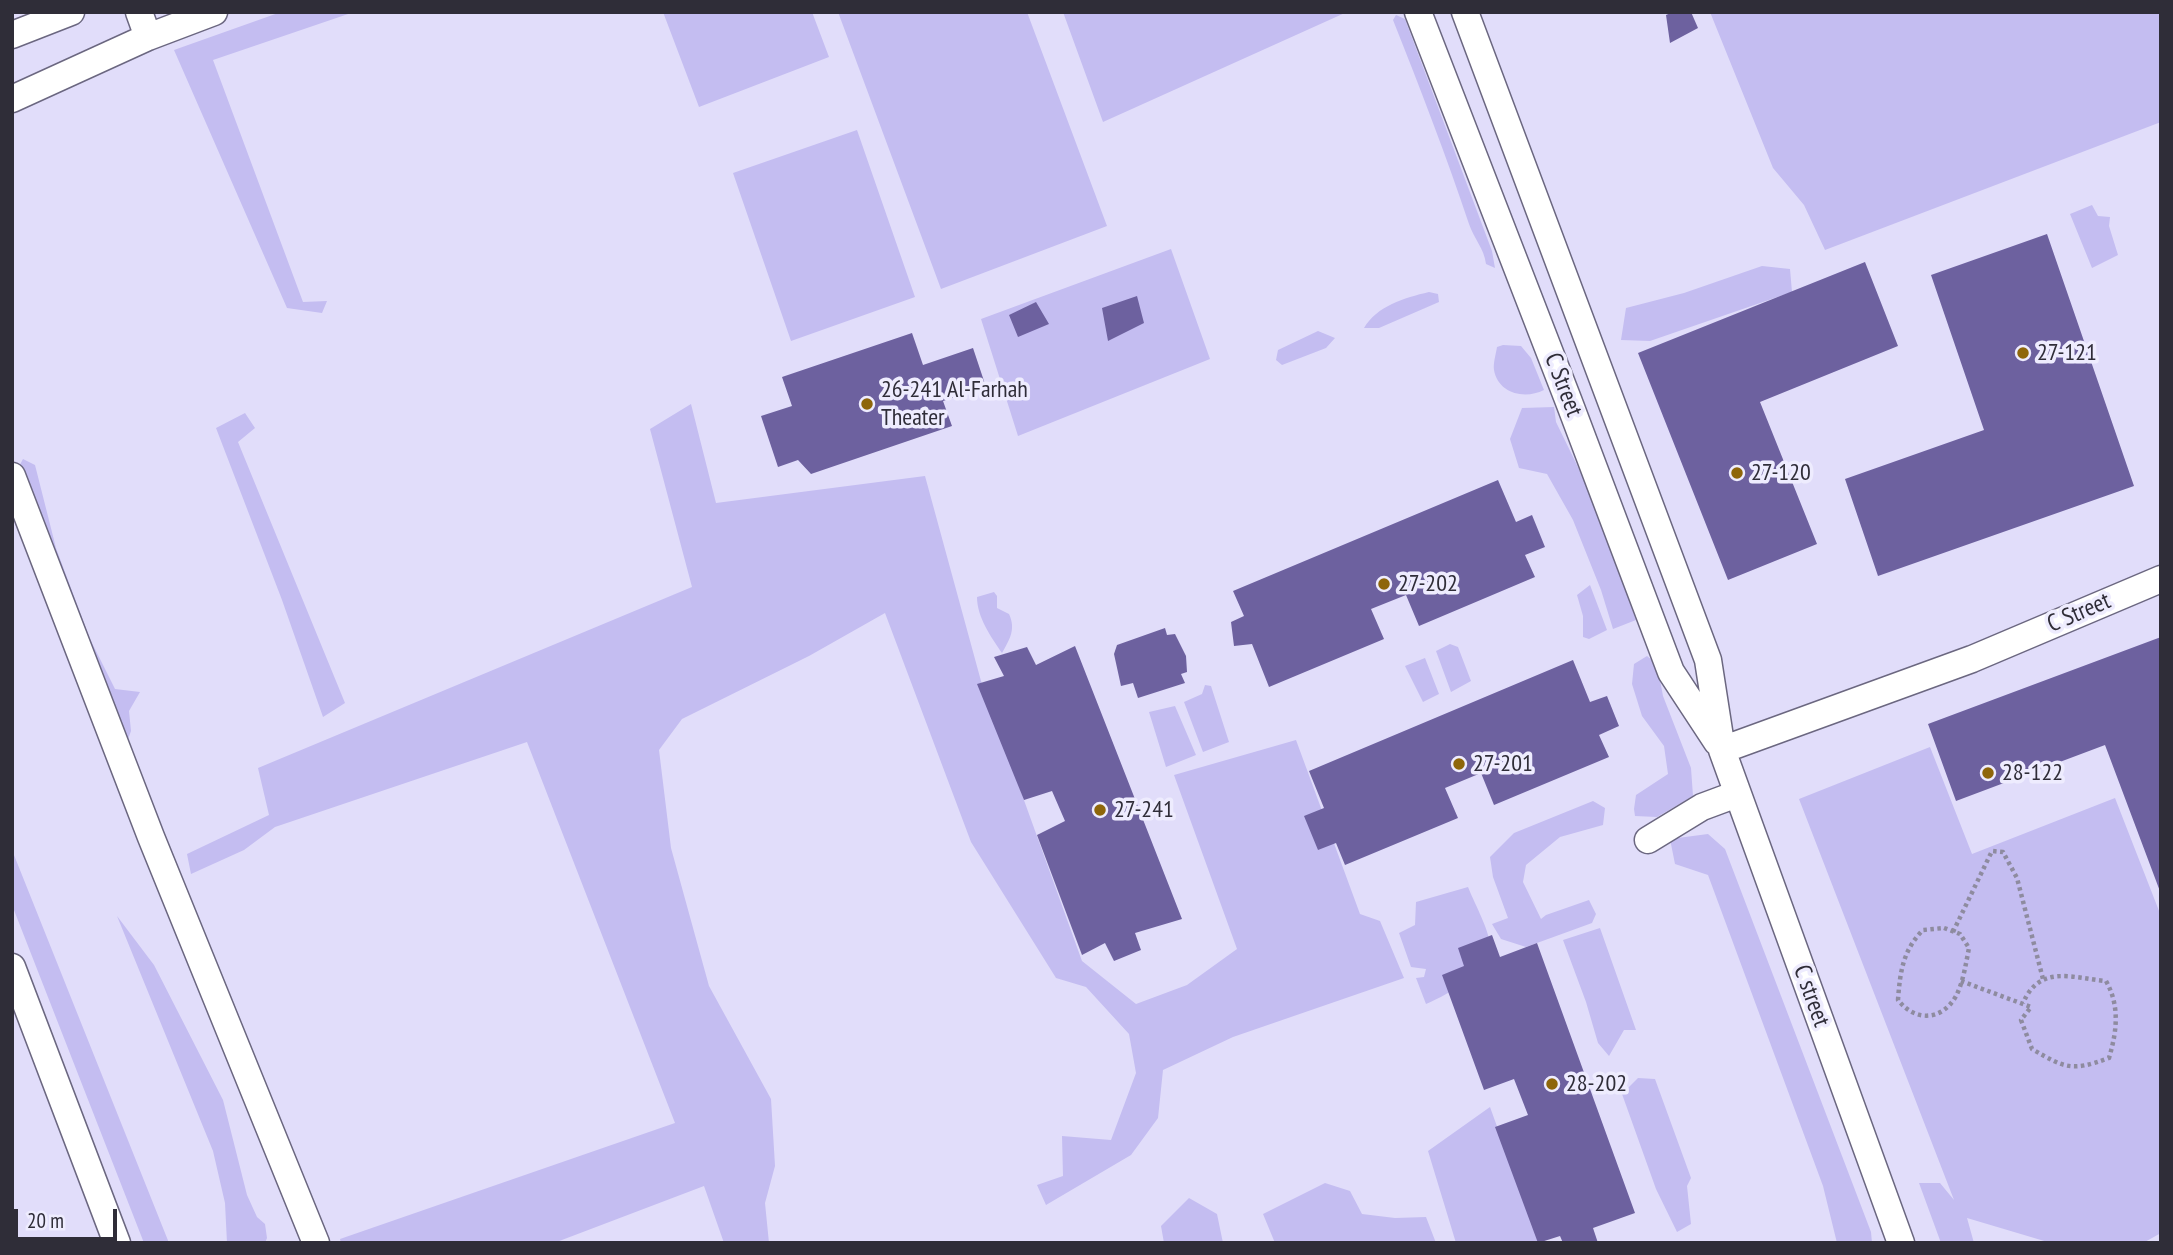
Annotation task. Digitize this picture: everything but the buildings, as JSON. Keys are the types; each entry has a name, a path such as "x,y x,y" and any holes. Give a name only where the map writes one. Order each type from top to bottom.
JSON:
{"street":[{"path":"12,35 71,12"},
{"path":"139,12 148,37"},
{"path":"12,99 148,37 214,12"},
{"name":"C Street","path":"1418,12 1671,673 1722,750"},
{"name":"C Street","path":"1465,12 1707,660 1722,750"},
{"path":"12,476 151,836 316,1243"},
{"name":"C Street","path":"1722,750 1972,659 2161,579"},
{"name":"C street","path":"1722,750 1901,1243"},
{"path":"1648,840 1702,807 1737,794"},
{"path":"12,967 117,1243"}],"path":[{"path":"1953,932 1992,851 2003,852 2017,878 2043,979"},
{"path":"1944,928 1960,934 1969,948 1961,981 1956,996 1942,1012 1925,1017 1907,1011 1898,1000 1902,962 1912,942 1923,930 1944,928"},
{"path":"1961,981 2031,1007 2021,1020 2032,1049 2069,1067 2109,1058 2115,1038 2117,1014 2113,994 2106,981 2062,975 2043,979 2029,989 2023,1003"}],"shaded area":[{"path":"281,12 354,12 213,60 303,302 327,301 322,313 287,308 174,50"},
{"path":"663,12 812,12 829,57 699,107"},
{"path":"838,12 1027,12 1107,226 941,289"},
{"path":"1063,12 1347,12 1103,122"},
{"path":"1710,12 2161,12 2161,122 1825,250 1804,205 1773,168"},
{"path":"1396,15 1405,19 1492,251 1495,268 1486,264 1471,229 1393,20"},
{"path":"857,130 915,297 791,341 733,173"},
{"path":"2092,205 2098,216 2110,217 2109,226 2118,255 2092,268 2070,214"},
{"path":"1171,249 1210,359 1018,436 981,319"},
{"path":"1762,266 1790,269 1792,292 1650,341 1621,340 1626,308 1684,293"},
{"path":"1429,292 1438,294 1439,302 1379,328 1364,328 1384,309 1401,300"},
{"path":"1318,331 1335,338 1326,348 1282,365 1276,360 1278,350"},
{"path":"1521,346 1531,358 1544,390 1520,394 1501,384 1496,378 1494,364 1497,347"},
{"path":"691,404 716,503 925,476 981,681 1082,961 1136,1004 1187,985 1237,949 1174,775 1296,740 1360,914 1380,921 1404,978 1233,1037 1163,1070 1158,1118 1131,1155 1046,1205 1037,1185 1063,1176 1062,1136 1111,1140 1136,1073 1129,1034 1086,987 1056,978 971,842 885,613 809,656 682,719 659,750 671,848 709,986 771,1099 775,1166 765,1203 769,1243 724,1243 704,1186 554,1243 341,1243 340,1239 675,1123 527,742 275,827 244,850 191,874 187,854 269,815 258,768 692,587 650,429"},
{"path":"1554,407 1556,422 1594,500 1636,620 1613,629 1601,590 1573,520 1547,474 1519,468 1510,439 1522,408"},
{"path":"245,413 255,428 238,442 345,703 323,717 282,600 216,428"},
{"path":"23,459 35,465 56,548 90,639 115,689 140,692 129,711 131,731 127,742 16,472"},
{"path":"1590,585 1607,630 1589,639 1583,637 1583,616 1577,595"},
{"path":"994,592 997,596 997,608 1009,614 1012,624 1010,638 1002,653 985,627 977,597"},
{"path":"1450,644 1458,647 1471,681 1451,692 1436,651"},
{"path":"1647,656 1657,664 1663,696 1691,768 1693,796 1657,817 1635,816 1634,809 1636,795 1668,774 1664,746 1642,716 1632,684 1634,664"},
{"path":"1425,658 1439,694 1423,702 1405,666"},
{"path":"1205,685 1211,686 1229,742 1203,752 1184,702 1202,694"},
{"path":"1175,706 1196,755 1166,767 1149,712"},
{"path":"1930,747 1972,854 2115,798 2161,916 2161,1233 2143,1243 2051,1243 1967,1218 1974,1243 1941,1243 1919,1183 1940,1183 1954,1200 1799,799"},
{"path":"1593,801 1605,808 1603,825 1560,837 1526,865 1523,882 1541,919 1589,900 1596,914 1592,923 1526,947 1501,939 1492,924 1508,918 1493,877 1490,857 1514,833"},
{"path":"1708,834 1725,849 1871,1232 1872,1243 1837,1243 1823,1186 1708,875 1675,864 1670,839"},
{"path":"12,850 169,1243 144,1243 12,905"},
{"path":"1468,887 1488,935 1488,951 1476,971 1467,979 1426,1004 1416,978 1424,977 1426,969 1411,967 1399,933 1415,925 1416,902"},
{"path":"117,916 154,965 223,1100 247,1195 257,1217 265,1224 265,1243 227,1243 225,1203 213,1151"},
{"path":"1600,928 1636,1030 1624,1030 1609,1056 1598,1043 1563,940"},
{"path":"1638,1078 1655,1079 1691,1178 1687,1186 1691,1224 1677,1232 1656,1189 1622,1094"},
{"path":"1490,1107 1539,1243 1456,1243 1428,1151"},
{"path":"1325,1183 1350,1191 1362,1214 1395,1218 1426,1217 1436,1243 1275,1243 1263,1214"},
{"path":"1189,1198 1217,1214 1223,1243 1164,1243 1161,1226"}],"place":[{"name":"27-121","path":"2023,353"},
{"name":"26-241 Al-Farhah Theater","path":"867,404"},
{"name":"27-120","path":"1737,473"},
{"name":"27-202","path":"1384,584"},
{"name":"27-201","path":"1459,764"},
{"name":"28-122","path":"1988,773"},
{"name":"27-241","path":"1100,810"},
{"name":"28-202","path":"1552,1084"}]}
